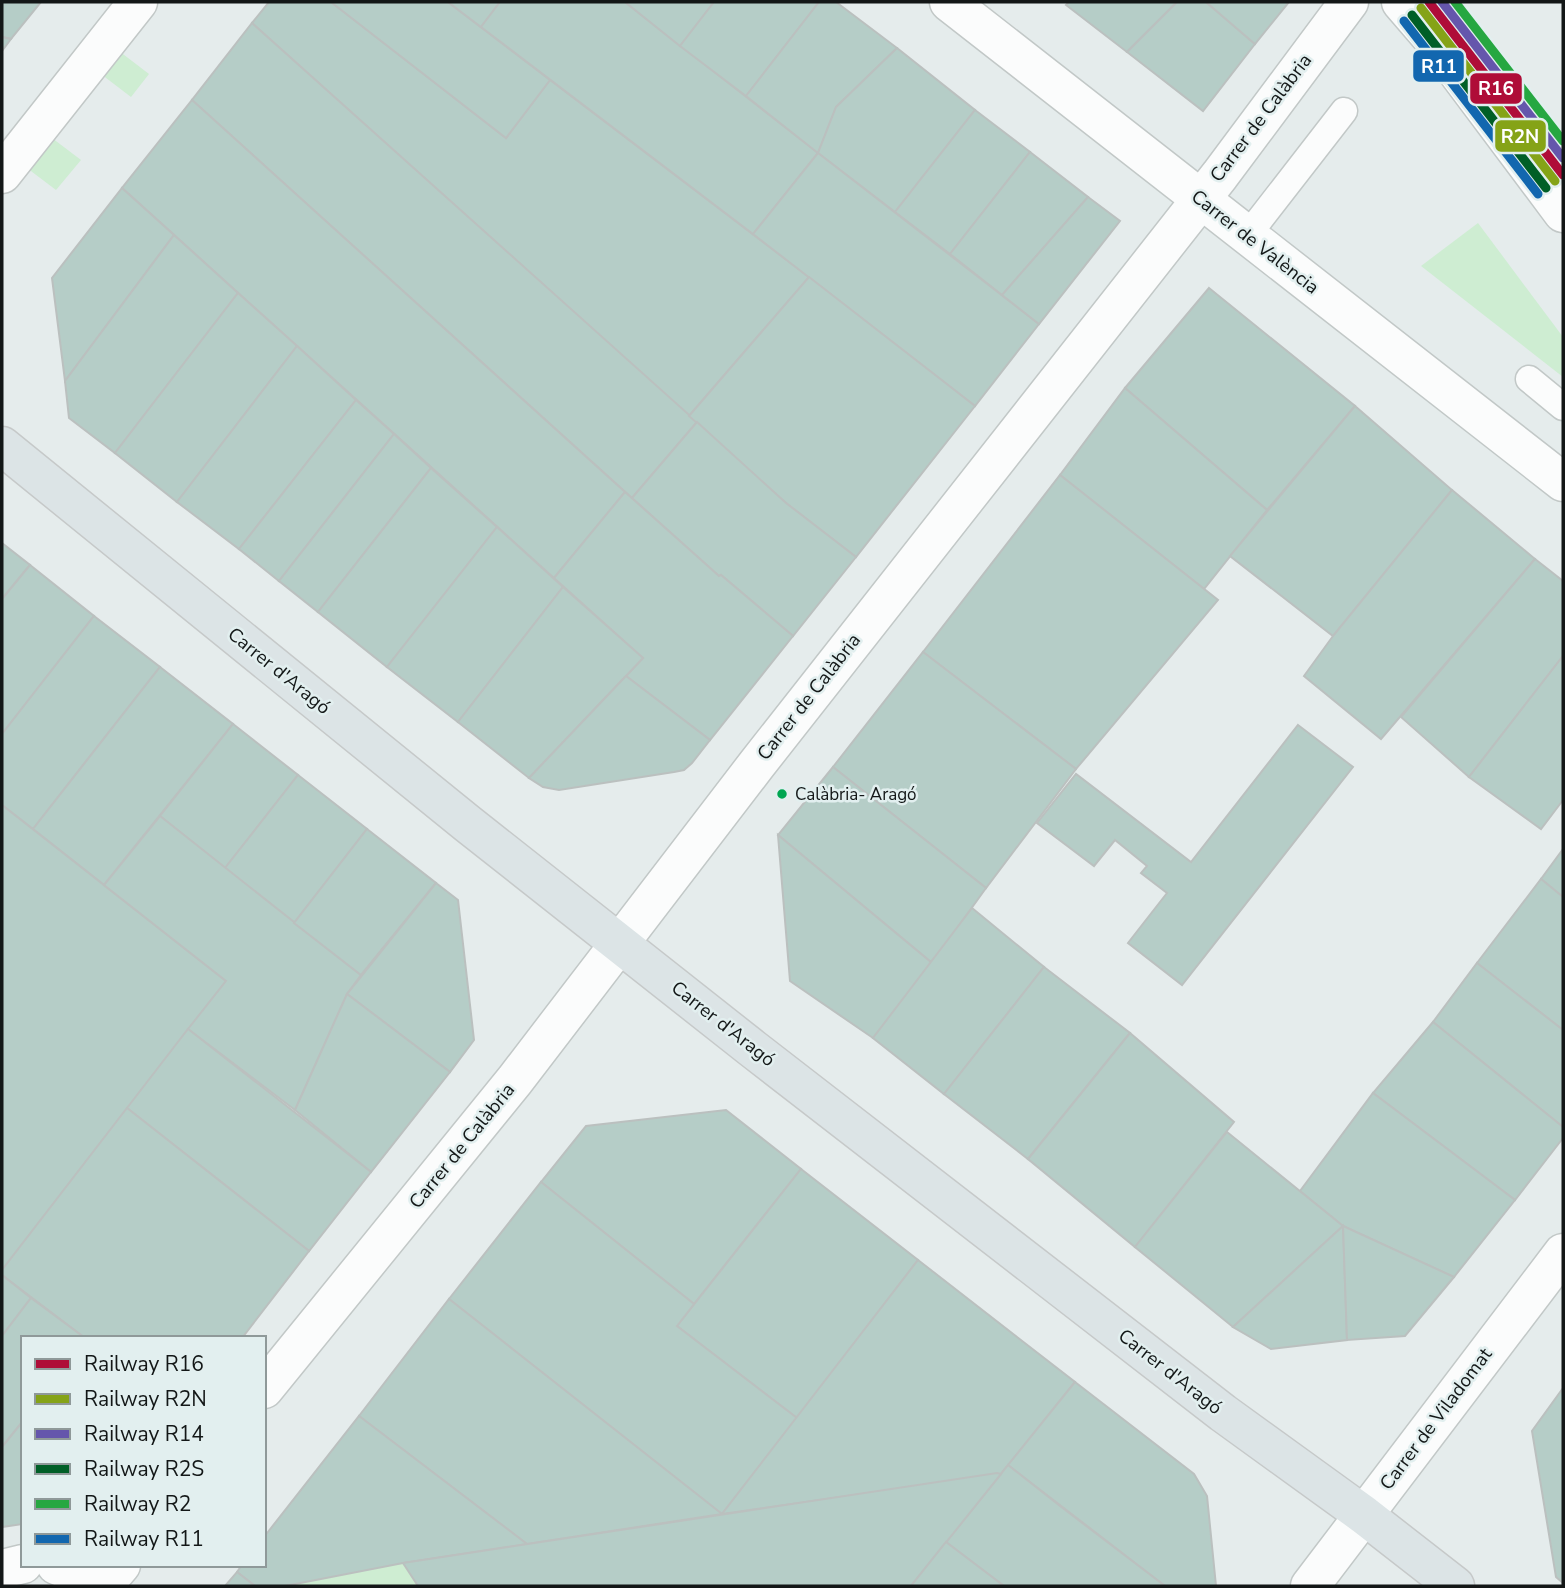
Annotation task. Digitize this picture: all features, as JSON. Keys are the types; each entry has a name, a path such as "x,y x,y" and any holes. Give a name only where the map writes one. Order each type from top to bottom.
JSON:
{"main road":[{"name":"Carrer d'Aragó","path":"2,446 467,824 753,1049 1223,1413 1364,1515 1455,1586"}],"street":[{"path":"2,174 138,2"},
{"name":"Carrer de València","path":"949,2 1563,482"},
{"name":"Carrer de Calàbria","path":"266,1388 515,1080 757,764 1200,199 1349,2"},
{"path":"1401,2 1432,38 1563,213"},
{"name":"Carrer de Viladomat","path":"1310,1586 1563,1253"},
{"path":"2,1569 21,1564"},
{"path":"61,1567 93,1586"},
{"path":"103,1586 119,1567"}],"lane":[{"path":"1247,236 1344,111"},
{"path":"1529,379 1563,407"}],"green space":[{"path":"115,48 149,74 131,97 97,71"},
{"path":"48,135 81,160 56,190 23,165"},
{"path":"1478,223 1563,337 1563,377 1421,266"},
{"path":"403,1563 418,1586 285,1586"}],"building":[{"path":"2,2 41,2 11,39 2,37"},
{"path":"269,2 331,2 506,138 550,80 809,277 689,416 252,23"},
{"path":"331,2 448,2 550,80 506,138"},
{"path":"448,2 500,2 481,27"},
{"path":"500,2 625,2 818,153 753,234 481,27"},
{"path":"625,2 714,2 680,46"},
{"path":"714,2 819,2 746,96 680,46"},
{"path":"819,2 836,2 897,48 836,107 818,153 746,96"},
{"path":"1069,2 1177,2 1127,52 1066,5"},
{"path":"1177,2 1206,2 1255,44 1203,111 1127,52"},
{"path":"1206,2 1289,2 1255,44"},
{"path":"252,23 697,422 632,498 192,100"},
{"path":"2,37 11,39 2,51"},
{"path":"897,48 975,110 895,212 818,153 836,107"},
{"path":"192,100 625,492 554,578 122,188"},
{"path":"975,110 1030,152 950,254 895,212"},
{"path":"1030,152 1088,197 1002,295 950,254"},
{"path":"818,153 1039,324 975,406 753,234"},
{"path":"122,188 174,235 65,381 52,278"},
{"path":"1088,197 1120,221 1039,324 1002,295"},
{"path":"174,235 238,293 115,453 69,418 65,381"},
{"path":"809,277 975,406 856,557 786,503 689,416"},
{"path":"1209,288 1355,406 1267,510 1125,388"},
{"path":"238,293 297,346 177,502 115,453"},
{"path":"297,346 356,400 239,549 177,502"},
{"path":"1125,388 1267,510 1204,589 1060,475"},
{"path":"356,400 394,434 279,581 239,549"},
{"path":"1355,406 1452,490 1333,636 1230,556"},
{"path":"697,422 786,503 856,557 793,636 719,576 632,498"},
{"path":"394,434 431,468 318,612 279,581"},
{"path":"431,468 497,527 387,667 318,612"},
{"path":"1060,475 1218,600 1076,769 923,652"},
{"path":"1452,490 1535,559 1381,739 1304,676 1333,636"},
{"path":"625,492 719,576 793,636 710,740 626,676 643,658 554,578"},
{"path":"497,527 563,587 458,722 387,667"},
{"path":"2,543 30,565 2,599"},
{"path":"1535,559 1563,581 1563,656 1469,777 1401,717"},
{"path":"30,565 94,616 2,734 2,599"},
{"path":"563,587 643,658 529,778 458,722"},
{"path":"94,616 160,667 33,829 2,805 2,734"},
{"path":"923,652 1076,769 986,888 833,767"},
{"path":"1563,656 1563,800 1541,829 1469,777"},
{"path":"160,667 233,724 104,885 33,829"},
{"path":"626,676 710,740 692,763 684,770 559,790 543,787 529,778"},
{"path":"233,724 298,775 225,868 160,816"},
{"path":"1298,725 1353,767 1182,985 1128,943 1167,893 1141,873 1147,866 1115,840 1094,866 1037,823 1076,774 1191,862"},
{"path":"833,767 986,888 932,963 778,835"},
{"path":"298,775 367,829 294,923 225,868"},
{"path":"2,805 226,981 2,1270"},
{"path":"160,816 361,975 347,994 295,1110 188,1029 226,981 104,885"},
{"path":"367,829 436,883 361,975 294,923"},
{"path":"778,835 932,963 873,1038 790,981"},
{"path":"1563,849 1563,897 1541,879"},
{"path":"1541,879 1563,897 1563,1030 1477,963"},
{"path":"436,883 458,900 474,1040 450,1072 347,994"},
{"path":"972,908 1044,967 944,1094 873,1038"},
{"path":"1477,963 1563,1030 1563,1127 1433,1022"},
{"path":"1044,967 1130,1033 1028,1159 944,1094"},
{"path":"347,994 450,1072 371,1172 295,1110"},
{"path":"1433,1022 1563,1127 1563,1138 1515,1200 1373,1093"},
{"path":"188,1029 371,1172 309,1251 127,1108"},
{"path":"1130,1033 1234,1122 1135,1247 1028,1159"},
{"path":"1373,1093 1515,1200 1454,1277 1343,1226 1300,1191"},
{"path":"127,1108 309,1251 244,1336 82,1336 2,1275 2,1270"},
{"path":"726,1110 801,1169 694,1304 541,1182 586,1126"},
{"path":"1227,1132 1343,1226 1233,1327 1135,1247"},
{"path":"801,1169 918,1260 797,1418 677,1326"},
{"path":"541,1182 694,1304 677,1326 797,1418 722,1514 449,1299"},
{"path":"1343,1226 1347,1340 1271,1349 1233,1327"},
{"path":"1343,1226 1454,1277 1405,1336 1347,1340"},
{"path":"918,1260 1075,1382 1001,1474 722,1514"},
{"path":"2,1275 31,1298 2,1336"},
{"path":"31,1298 82,1336 21,1336 21,1423 2,1447 2,1336"},
{"path":"449,1299 722,1514 527,1544 359,1416"},
{"path":"1075,1382 1194,1474 1207,1496 1216,1586 1165,1586 1008,1465"},
{"path":"1563,1388 1563,1583 1556,1577 1532,1431"},
{"path":"359,1416 527,1544 403,1563 285,1586 255,1586 237,1572 241,1567 266,1567 266,1534"},
{"path":"21,1423 21,1524 2,1527 2,1447"},
{"path":"1008,1465 1165,1586 1004,1586 946,1542"},
{"path":"1001,1474 911,1586 418,1586 403,1563"},
{"path":"946,1542 1004,1586 911,1586"},
{"path":"237,1572 255,1586 225,1586"}],"rail line":[{"name":"R16","path":"1429,2 1563,175"},
{"name":"R14","path":"1442,2 1563,158"},
{"name":"R2","path":"1455,2 1563,141"},
{"name":"R2N","path":"1421,8 1555,181"},
{"name":"R2S","path":"1412,15 1546,188"},
{"name":"R11","path":"1404,21 1538,194"}],"place":[{"name":"Calàbria- Aragó","path":"782,794"}]}
